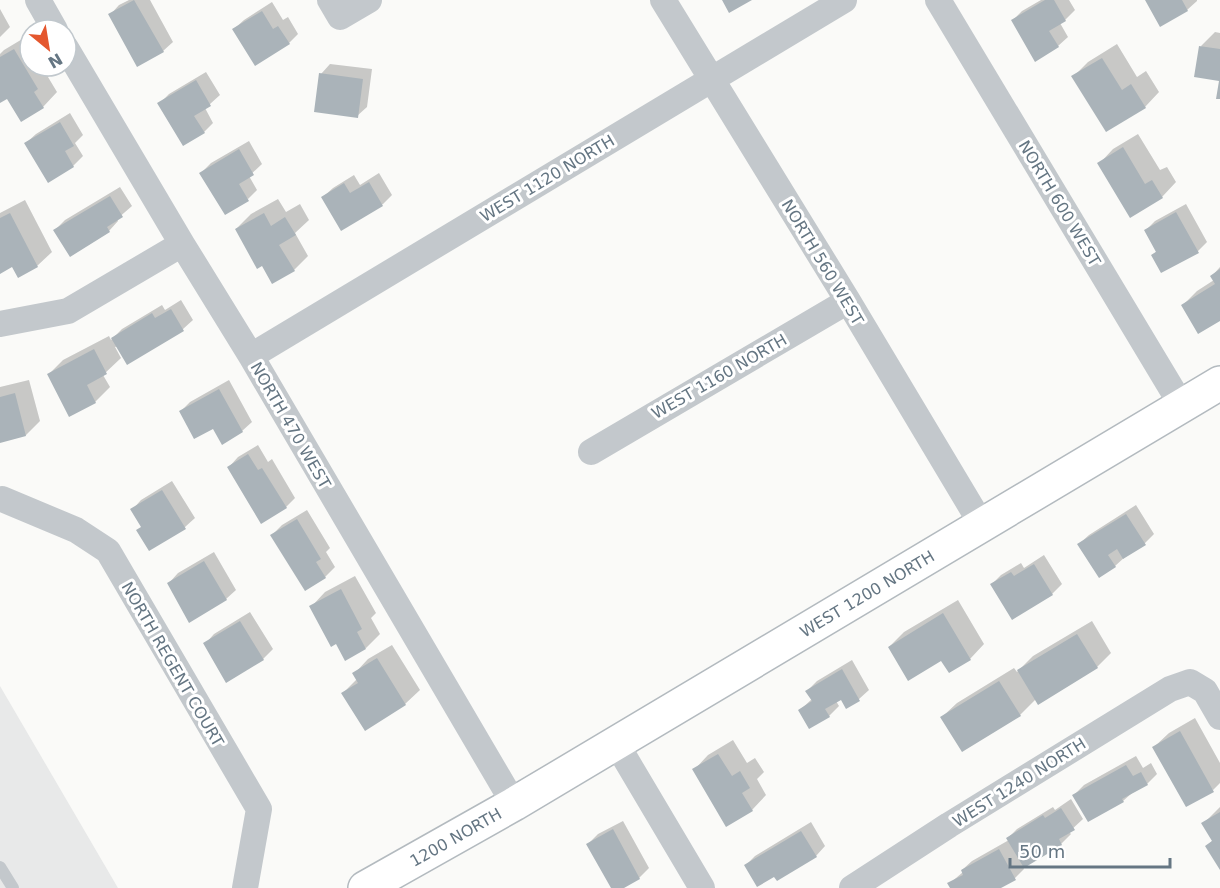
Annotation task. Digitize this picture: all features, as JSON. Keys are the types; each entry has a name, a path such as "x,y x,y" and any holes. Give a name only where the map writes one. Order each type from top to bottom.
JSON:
{"street":[{"path":"38,0 48,18"},
{"path":"335,8 369,0"},
{"name":"NORTH 560 WEST","path":"663,0 848,301 982,525"},
{"name":"WEST 1120 NORTH","path":"251,356 844,0"},
{"name":"NORTH 600 WEST","path":"938,0 1182,406"},
{"name":"NORTH 470 WEST","path":"78,68 251,356 514,804"},
{"path":"0,324 68,310 182,244"},
{"name":"WEST 1160 NORTH","path":"591,452 848,301"},
{"name":"WEST 1200 NORTH","path":"514,804 1220,383"},
{"name":"NORTH REGENT COURT","path":"2,499 76,530 108,551 259,809 245,888"},
{"name":"WEST 1240 NORTH","path":"852,888 949,825 1170,689 1190,682 1205,691 1220,717"},
{"path":"616,743 702,888"},
{"name":"1200 NORTH","path":"365,888 514,804"}],"lane":[{"path":"0,867 12,888"}],"shaded area":[{"path":"0,686 118,888 0,888"}],"building":[{"path":"134,0 164,52 137,67 108,14"},
{"path":"722,0 752,0 729,13"},
{"path":"1045,0 1054,0 1066,21 1049,31 1059,47 1035,62 1011,20"},
{"path":"1145,0 1182,0 1188,11 1160,27"},
{"path":"262,11 273,29 278,26 290,44 255,66 232,29"},
{"path":"1199,46 1220,49 1220,99 1216,99 1219,81 1194,77"},
{"path":"14,49 18,56 18,78 31,78 38,89 34,92 44,108 21,122 7,99 0,103 0,57"},
{"path":"1102,58 1122,90 1131,84 1146,108 1106,132 1071,76"},
{"path":"319,73 363,79 358,118 314,112"},
{"path":"196,80 211,106 194,116 205,133 183,146 157,103"},
{"path":"60,122 74,146 65,151 74,167 48,183 24,143"},
{"path":"1123,147 1145,184 1152,180 1163,198 1130,218 1097,163"},
{"path":"239,149 254,175 239,184 249,201 225,215 199,173"},
{"path":"369,182 383,206 341,231 321,197 344,183 350,193"},
{"path":"110,196 123,217 107,227 110,232 70,257 53,230"},
{"path":"1176,212 1199,253 1161,273 1151,255 1156,252 1144,230"},
{"path":"10,213 38,267 18,278 12,267 0,274 0,218"},
{"path":"264,213 271,226 285,217 296,235 279,245 295,271 272,284 262,266 257,269 235,229"},
{"path":"1220,269 1220,321 1198,334 1181,305 1215,284 1210,276"},
{"path":"171,309 184,331 127,365 111,338 152,313 155,318"},
{"path":"94,349 107,374 87,385 96,403 69,417 47,374"},
{"path":"219,389 243,432 222,445 213,429 194,439 179,411"},
{"path":"15,393 26,436 0,443 0,397"},
{"path":"248,454 258,470 262,468 287,508 261,524 227,467"},
{"path":"162,490 186,529 149,551 136,530 141,527 130,509"},
{"path":"1126,514 1146,545 1123,559 1117,549 1108,555 1116,567 1099,578 1077,544"},
{"path":"297,519 321,559 316,562 326,578 305,591 270,535"},
{"path":"204,561 227,600 189,623 167,583"},
{"path":"1034,564 1053,595 1012,620 990,584 1011,572 1014,576"},
{"path":"341,589 362,629 357,632 366,649 345,661 336,644 331,647 309,606"},
{"path":"943,613 971,660 949,673 941,661 908,681 888,647"},
{"path":"240,621 264,660 226,683 203,643"},
{"path":"1077,634 1098,668 1038,705 1017,670"},
{"path":"377,658 406,705 365,731 341,693 358,683 352,673"},
{"path":"842,669 860,701 846,709 841,700 825,709 830,717 809,729 798,710 812,701 805,691"},
{"path":"999,681 1021,716 962,752 940,717"},
{"path":"1180,731 1214,792 1186,807 1152,747"},
{"path":"718,754 732,776 740,771 750,788 742,793 753,811 726,827 692,769"},
{"path":"1126,765 1133,776 1141,772 1148,785 1122,799 1124,802 1088,822 1072,795"},
{"path":"1061,808 1075,830 1059,839 1062,845 1024,868 1006,838 1043,815 1045,818"},
{"path":"1220,812 1220,870 1205,846 1212,841 1201,823"},
{"path":"613,829 640,879 624,888 611,888 586,844"},
{"path":"801,831 817,857 777,881 774,877 757,887 744,865"},
{"path":"999,849 1016,880 1001,888 950,888 947,883 963,875 961,870"}]}
